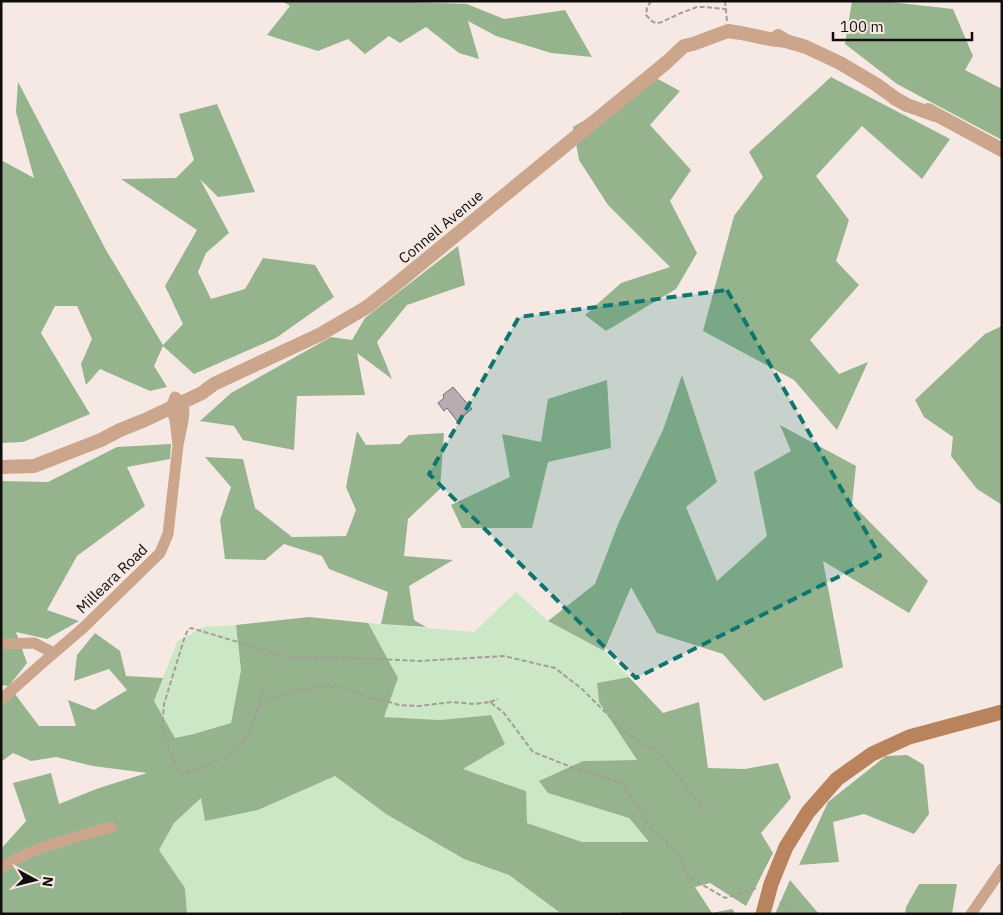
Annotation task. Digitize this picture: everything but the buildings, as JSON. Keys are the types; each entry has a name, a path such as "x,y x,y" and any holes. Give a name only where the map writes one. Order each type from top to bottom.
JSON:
{"main road":[{"path":"763,914 770,887 786,847 808,812 837,779 872,754 910,737 1002,712"}],"street":[{"path":"734,32 786,40 806,47 840,63 907,105 935,115 1002,150"},
{"name":"Connell Avenue","path":"1,466 34,466 101,440 120,430 144,412 176,402 198,385 214,384 321,334 367,307 667,62 684,46 734,32"},
{"name":"Milleara Road","path":"1,700 83,628 160,553 168,534 178,445 183,421 184,410 176,402"},
{"path":"1,644 34,643 54,653"},
{"path":"1,868 48,845 111,827"},
{"path":"970,914 1002,869"}],"path":[{"path":"651,1 646,14 653,22 658,23 697,7 726,9"},
{"path":"726,1 726,9 734,32"},
{"path":"264,686 254,720 246,738 237,750 227,757 182,775 165,742 162,731 162,712 175,664 185,636 191,628 288,657 419,661 504,656 555,668 582,689 628,735 660,753 706,812"},
{"path":"259,705 310,687 347,688 368,698 380,699 399,705 418,706 452,702 474,704 498,699"},
{"path":"490,702 504,713 533,752 579,770 623,784 650,827 678,854 689,877 725,898 770,887 791,914"}],"highlighted area":[{"path":"727,290 880,556 636,678 429,474 519,317"}],"green space":[{"path":"282,1 405,1 467,4 504,19 565,10 592,57 551,53 496,36 468,21 479,59 459,53 426,27 400,43 389,36 365,54 348,39 318,51 267,35 290,6"},
{"path":"852,1 881,1 953,9 973,56 965,70 1002,89 1002,140 897,84 845,44"},
{"path":"831,77 950,139 922,179 862,126 816,176 849,220 836,261 859,285 810,340 839,374 868,362 837,430 794,380 703,331 734,216 763,177 749,152"},
{"path":"656,78 680,91 650,125 691,170 670,201 697,253 676,289 606,331 585,315 621,283 670,267 608,205 579,160 573,127"},
{"path":"18,82 106,250 163,345 183,324 165,286 197,230 121,179 176,178 194,160 179,114 217,104 255,192 218,197 200,179 229,233 206,253 198,272 211,299 245,289 263,258 315,265 334,297 276,338 194,374 163,346 154,366 167,387 150,391 100,369 86,385 81,364 92,339 77,306 55,306 41,333 90,414 23,442 1,443 1,160 34,178 16,112"},
{"path":"458,246 465,285 407,305 377,342 392,379 357,353 365,395 297,396 294,450 243,440 234,426 200,421 231,393 331,337 352,340 365,318"},
{"path":"1002,326 1002,505 977,489 951,456 953,437 924,417 915,400 985,334"},
{"path":"682,375 717,482 686,507 717,581 767,536 754,472 791,451 780,425 856,466 852,504 928,581 909,613 823,561 843,667 764,701 723,654 657,633 631,587 604,651 548,621 595,584 619,522 663,430"},
{"path":"607,380 611,448 548,462 532,528 462,528 451,505 510,477 502,434 541,442 548,399"},
{"path":"357,431 366,445 400,444 409,435 444,433 440,489 408,519 404,556 453,560 409,586 414,620 426,627 381,624 388,592 329,569 322,556 284,544 265,560 225,559 220,520 231,487 205,457 243,459 255,508 292,537 346,536 356,510 346,487"},
{"path":"171,444 170,459 127,467 145,506 77,556 47,610 79,621 47,639 16,632 27,663 9,686 39,726 76,726 68,700 94,710 127,690 109,669 74,681 77,655 95,633 120,651 126,676 163,678 154,701 175,738 231,723 241,670 236,625 309,617 368,623 398,678 384,717 440,720 491,715 505,744 463,769 526,791 527,823 582,842 649,842 629,818 548,793 539,781 583,761 637,760 599,702 597,683 629,677 663,713 699,702 708,768 745,769 778,763 791,798 761,833 773,853 746,906 710,883 695,887 712,913 732,909 736,914 559,912 509,875 464,859 386,814 335,776 258,810 205,821 201,798 174,823 159,850 185,888 187,914 1,914 1,849 26,821 13,783 51,773 59,804 99,788 147,773 93,766 56,757 31,761 13,753 1,762 1,692 8,686 1,685 1,481 48,482 117,447"},
{"path":"516,592 548,621 604,651 629,677 597,683 599,702 638,760 583,761 539,781 548,793 629,818 649,842 582,842 526,823 526,791 463,769 491,715 440,720 384,717 368,623 474,632"},
{"path":"236,625 241,670 231,723 175,738 154,701 177,642 203,627"},
{"path":"907,755 924,765 929,814 914,834 864,814 833,822 839,862 799,865 828,802 886,756"},
{"path":"335,776 386,814 464,859 509,875 559,912 622,912 624,914 187,914 185,888 159,850 174,823 201,797 205,821 258,810"},
{"path":"790,880 819,914 775,914"},
{"path":"919,884 957,884 952,914 905,914 906,907"}]}
